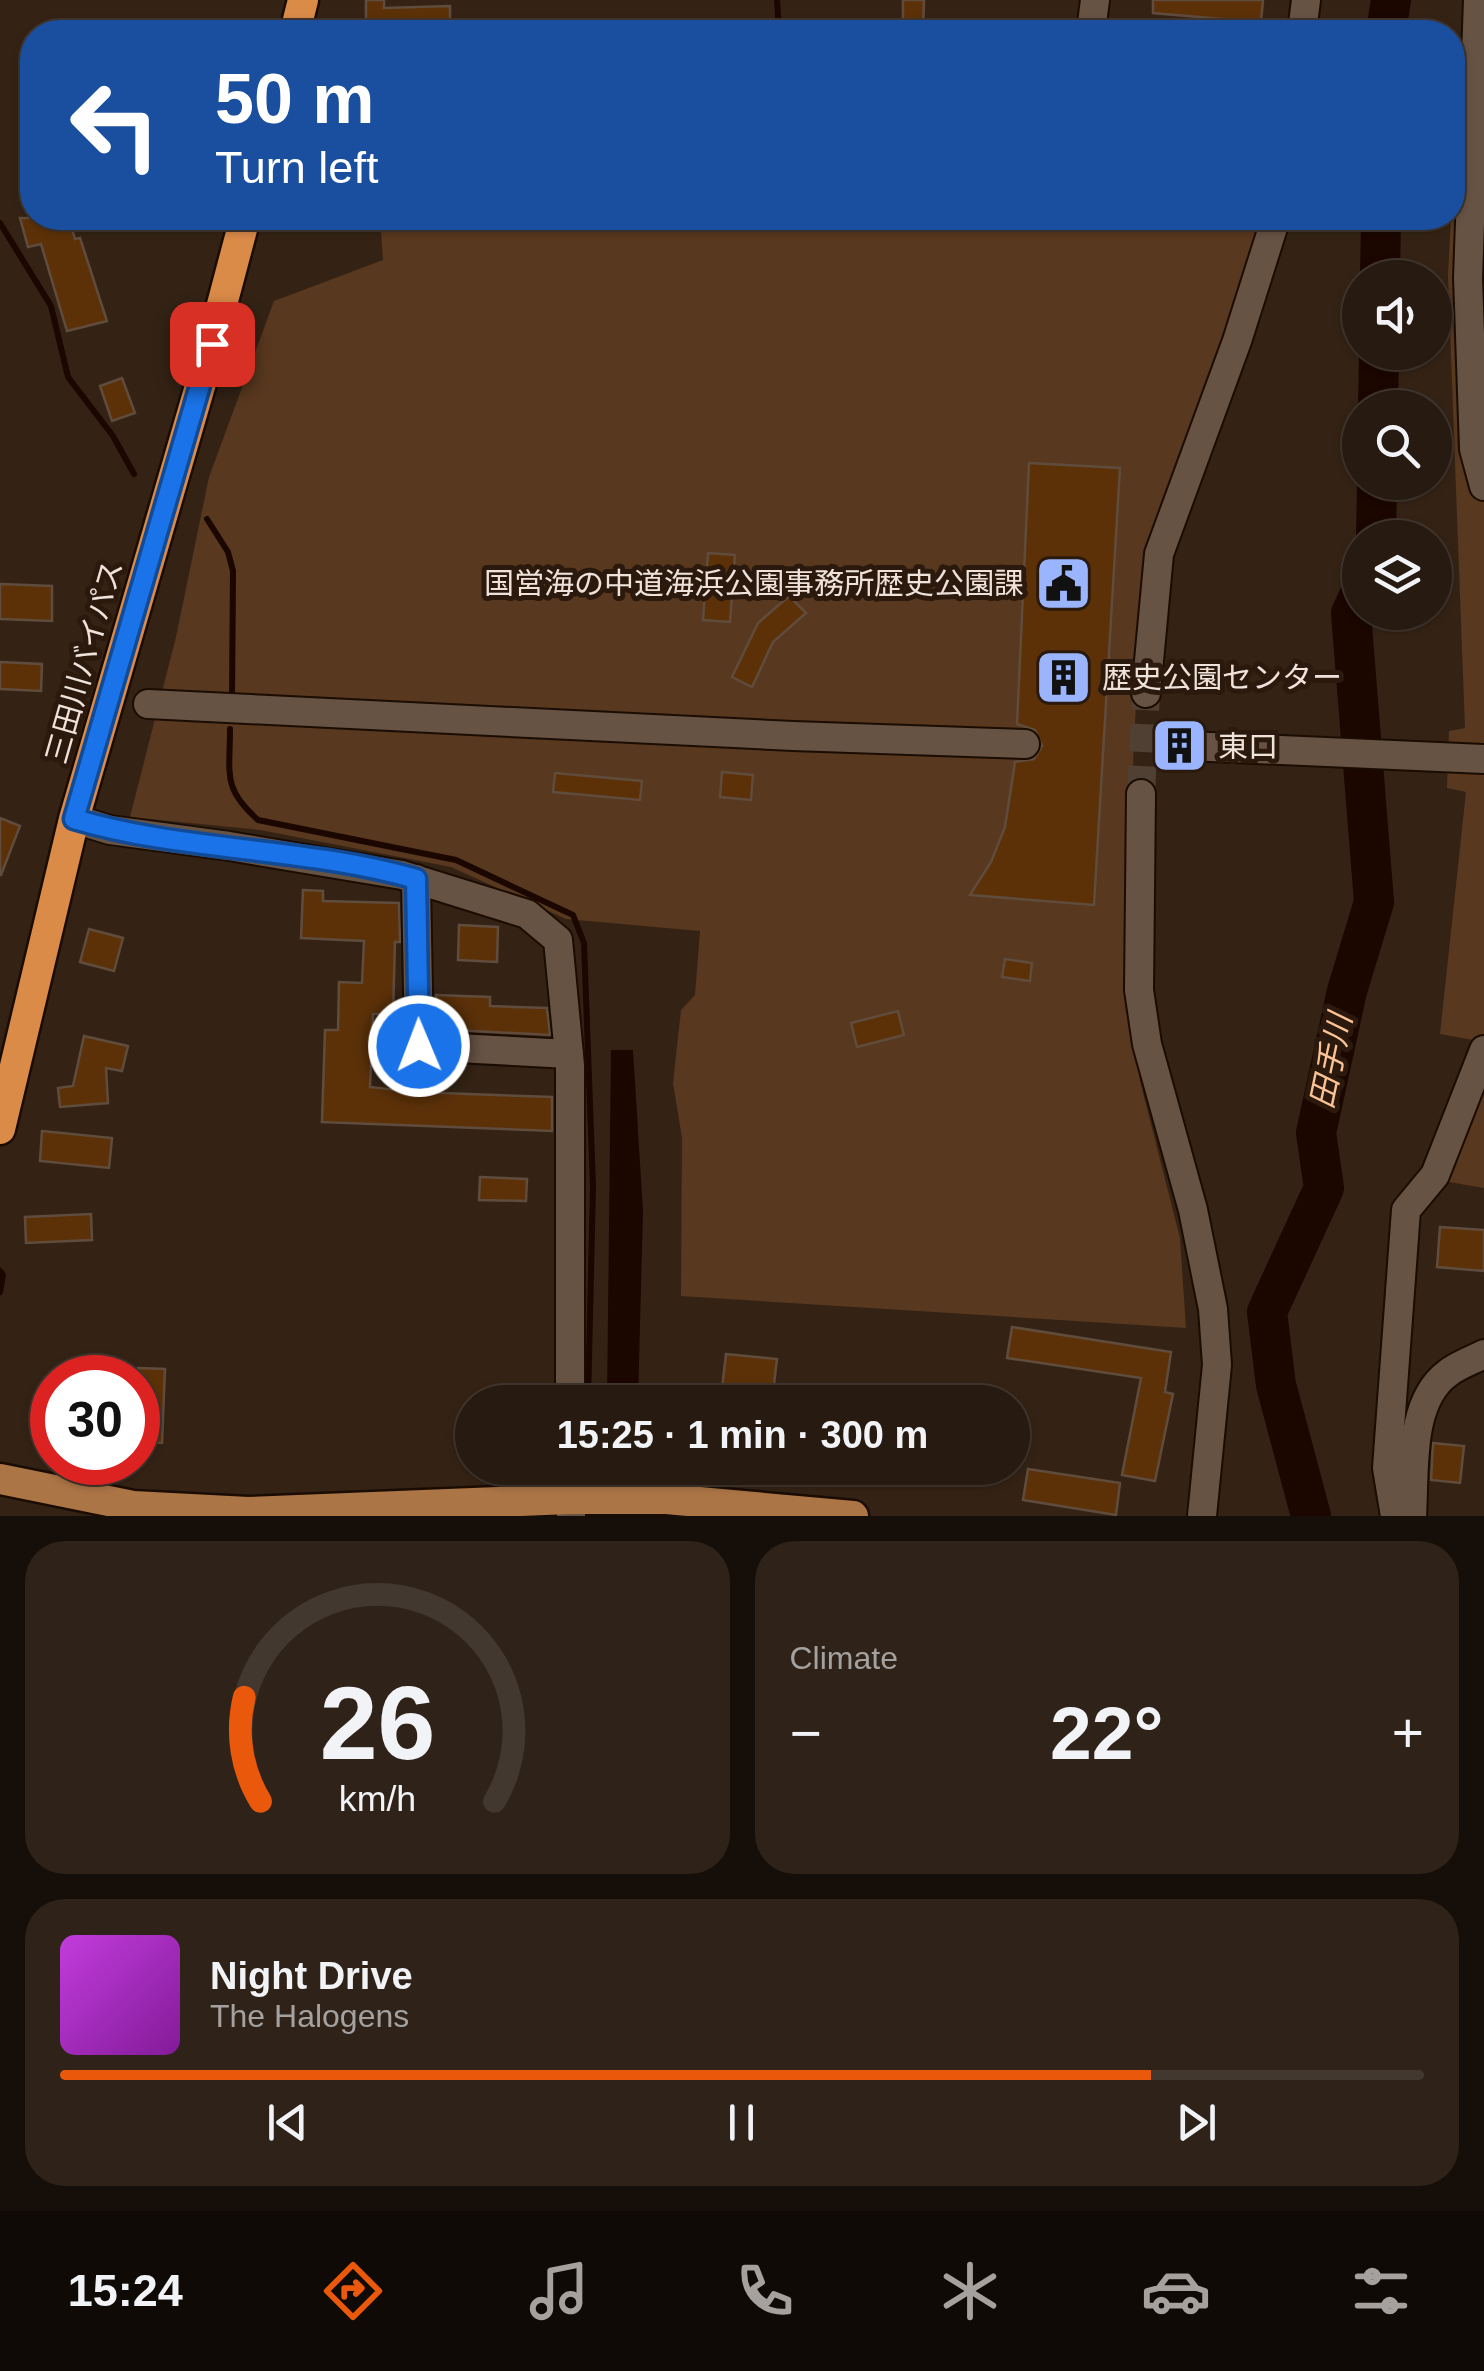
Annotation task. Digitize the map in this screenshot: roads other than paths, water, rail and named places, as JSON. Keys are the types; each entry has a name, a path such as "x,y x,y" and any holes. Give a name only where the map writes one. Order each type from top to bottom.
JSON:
{"highway":[{"name":"三田川バイパス","path":"0,1129 74,819 243,230"}],"main road":[{"path":"0,1479 133,1506 248,1512 570,1507 666,1499 853,1516"}],"street":[{"path":"1478,0 1470,87 1468,297 1474,449 1484,486"},
{"path":"1146,693 1159,554 1238,341 1272,230"},
{"path":"148,704 1025,744"},
{"path":"1188,746 1484,759"},
{"path":"1141,794 1139,990 1148,1044 1185,1176 1213,1309 1217,1365 1202,1516"},
{"path":"74,819 110,830 416,879 527,914 558,940 569,1054 570,1385"},
{"path":"416,879 419,1046 569,1054"},
{"path":"1394,1516 1387,1468 1406,1210 1435,1175 1484,1050"},
{"path":"1412,1516 1418,1429 1428,1396 1447,1373 1484,1354"}],"waterway":[{"path":"777,0 778,20"},
{"name":"田手川","path":"1388,20 1391,0"},
{"path":"0,223 51,306 68,377 113,436 134,474"},
{"name":"田手川","path":"1380,260 1381,230"},
{"name":"田手川","path":"1378,390 1379,370"},
{"name":"田手川","path":"1376,520 1377,500"},
{"path":"207,519 228,552 233,571 232,698"},
{"name":"田手川","path":"1311,1516 1276,1385 1267,1312 1324,1188 1316,1133 1347,991 1374,902 1352,630"},
{"path":"230,729 233,789 258,820 456,860 573,915 584,943 593,1186 588,1385"},
{"path":"0,1271 0,1292"}],"tunnel":[{"path":"1141,794 1146,693"}],"place":[{"name":"国営海の中道海浜公園事務所歴史公園課","path":"1063,583"},
{"name":"歴史公園センター","path":"1063,677"},
{"name":"東口","path":"1179,746"}]}
